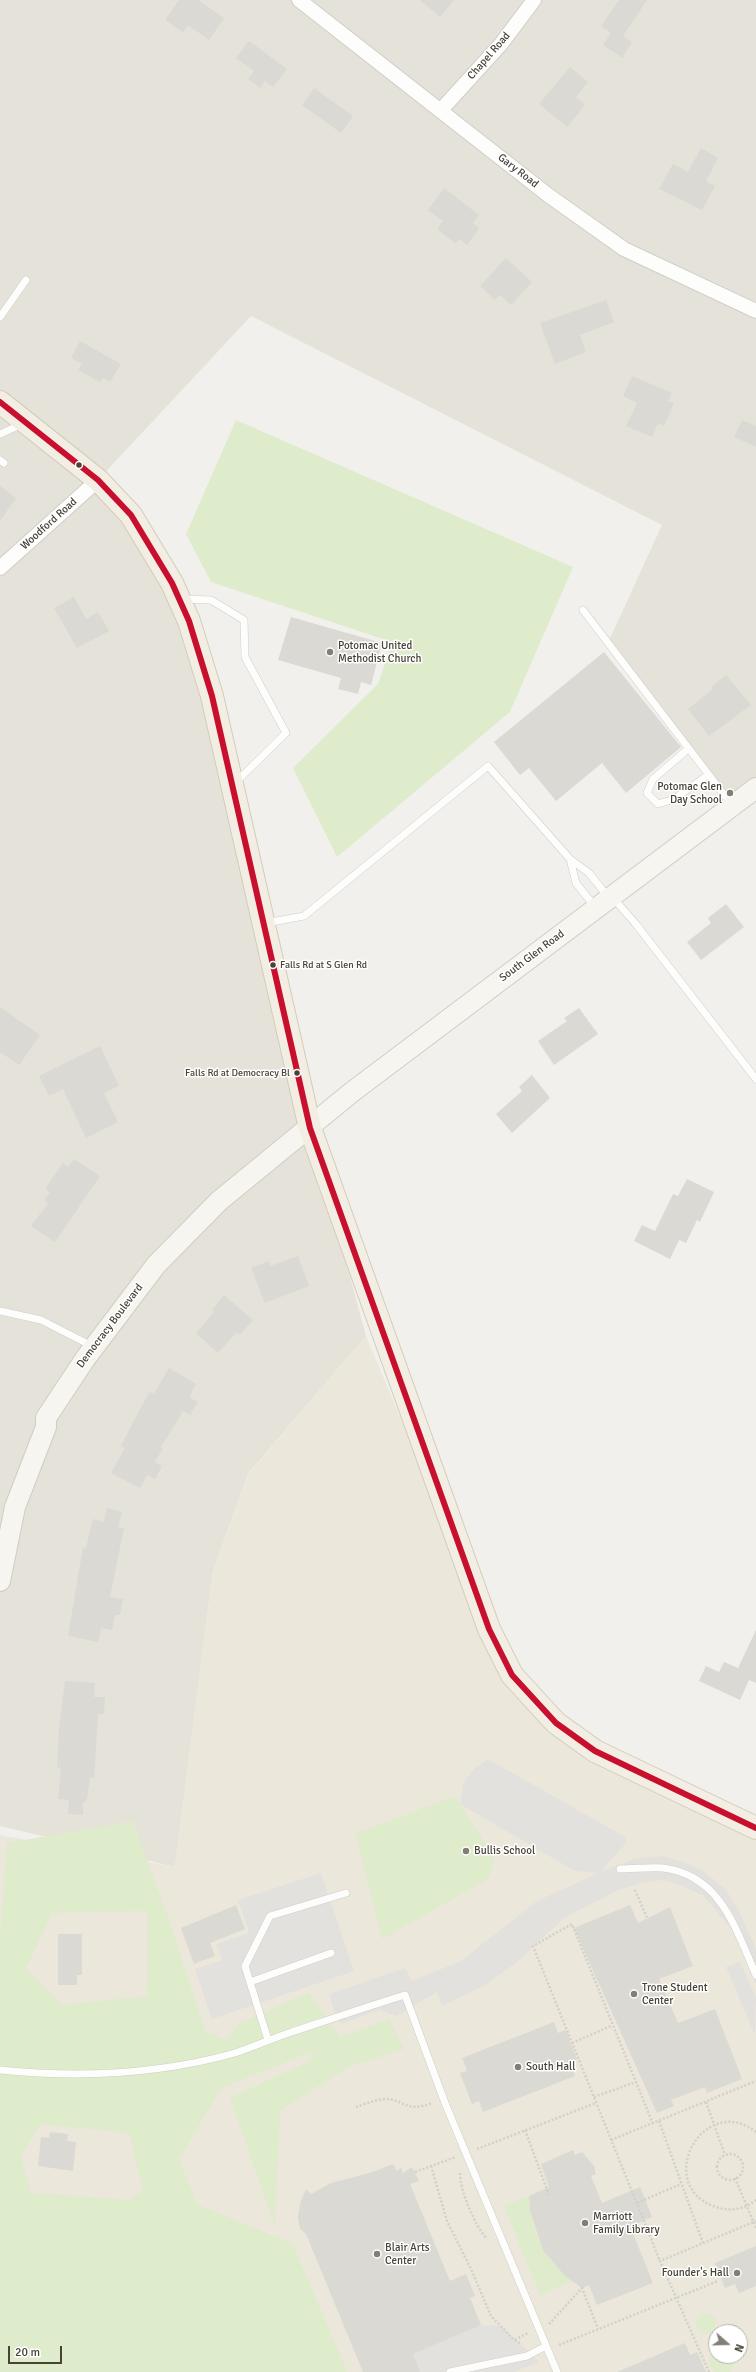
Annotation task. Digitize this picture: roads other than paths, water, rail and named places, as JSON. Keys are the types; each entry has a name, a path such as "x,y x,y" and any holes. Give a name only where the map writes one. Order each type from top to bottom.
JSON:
{"main road":[{"path":"0,402 98,480 131,515 179,599 189,621 212,696 310,1128 489,1629 512,1676 556,1723 595,1751 756,1828"},
{"name":"South Glen Road","path":"310,1128 352,1092 756,788"},
{"name":"Democracy Boulevard","path":"0,1581 15,1507 46,1427 46,1418 94,1347 156,1265 219,1201 310,1128"}],"street":[{"name":"Gary Road","path":"299,0 548,195 624,249 756,311"},
{"name":"Chapel Road","path":"441,110 501,44 534,0"},
{"name":"Woodford Road","path":"0,568 98,480"}],"lane":[{"path":"0,317 26,280"},
{"path":"0,434 27,422"},
{"path":"179,599 211,600 244,620 246,657 286,732 232,786"},
{"path":"583,610 732,806"},
{"path":"688,749 654,779 647,793 658,804 674,799 708,775"},
{"path":"264,924 304,916 488,766 570,859 589,873 605,901"},
{"path":"570,859 576,883 605,901 635,923 756,1079"},
{"path":"0,1311 41,1320 94,1347"},
{"path":"620,1869 663,1868 685,1874 707,1886 716,1895 730,1917 756,1975"},
{"path":"268,2040 245,1966 270,1916 346,1893"},
{"path":"250,1982 331,1953"},
{"path":"0,2070 32,2074 104,2075 186,2064 236,2052 405,1995 466,2153 557,2372"},
{"path":"450,2372 527,2356 546,2346"}],"place":[{"name":"Potomac United Methodist Church","path":"330,652"},
{"name":"Potomac Glen Day School","path":"730,793"},
{"name":"Falls Rd at S Glen Rd","path":"273,965"},
{"name":"Falls Rd at Democracy Bl","path":"297,1073"},
{"name":"Bullis School","path":"466,1851"},
{"name":"Trone Student Center","path":"634,1994"},
{"name":"South Hall","path":"518,2067"},
{"name":"Marriott Family Library","path":"585,2223"},
{"name":"Blair Arts Center","path":"377,2254"},
{"name":"Founder's Hall","path":"737,2273"}]}
